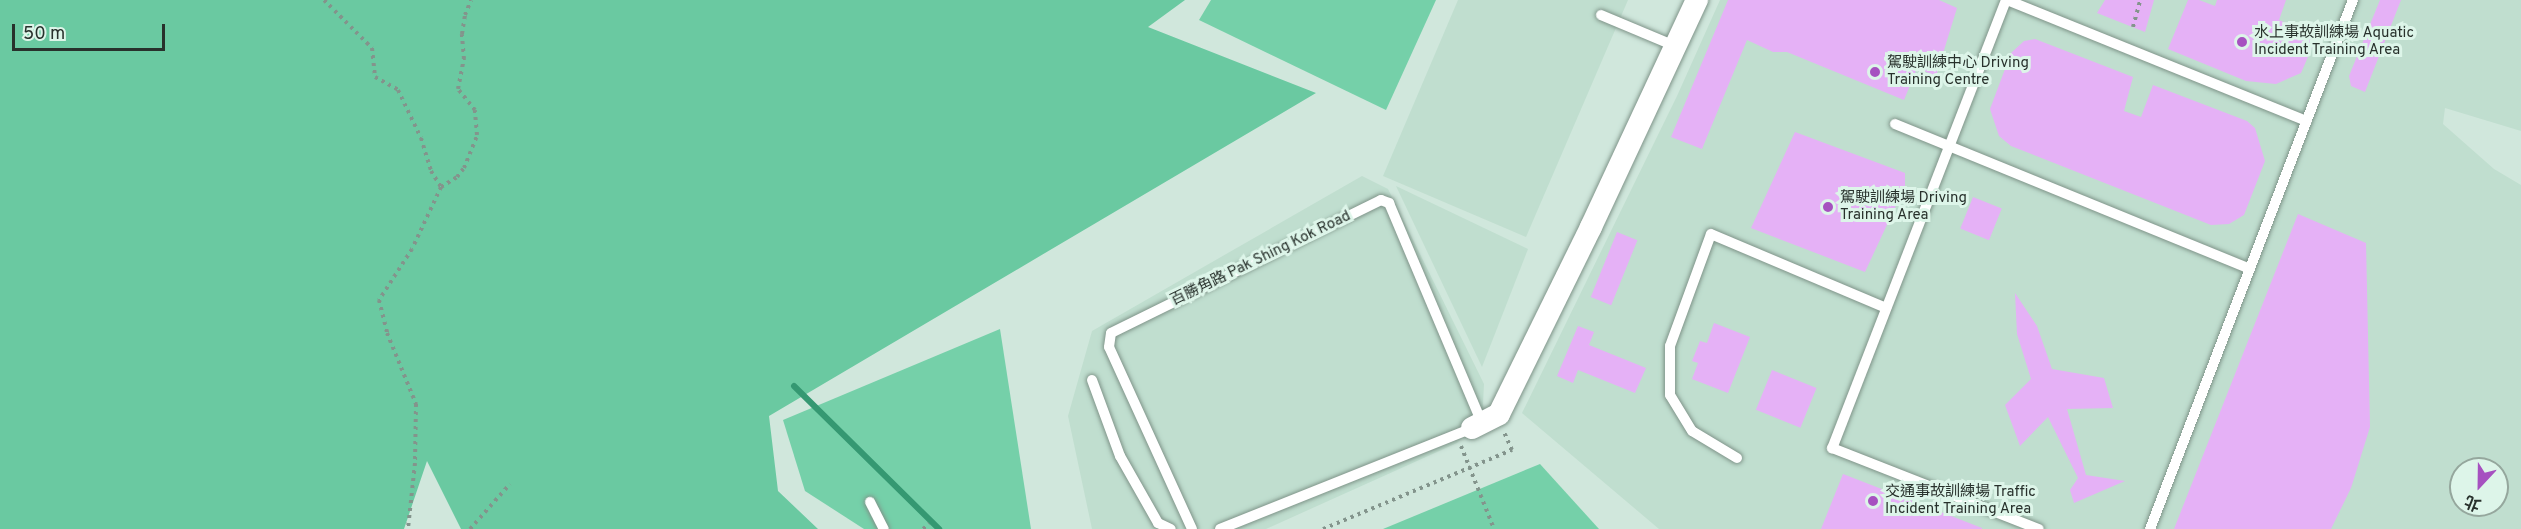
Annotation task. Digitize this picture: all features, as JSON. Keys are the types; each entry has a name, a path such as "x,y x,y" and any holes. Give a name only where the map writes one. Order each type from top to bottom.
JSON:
{"street":[{"path":"1484,422 1591,227 1696,0"}],"lane":[{"path":"2039,529 1832,448 2006,0 2307,121"},
{"path":"2150,529 2353,0"},
{"path":"1601,15 1675,46"},
{"path":"1895,124 2250,269"},
{"name":"百勝角路 Pak Shing Kok Road","path":"1192,529 1109,346 1111,333 1381,200 1389,203 1484,422"},
{"path":"1737,458 1692,431 1670,395 1670,346 1711,234 1886,308"},
{"path":"1092,380 1120,456 1158,523 1171,529"},
{"path":"1220,529 1484,422"},
{"path":"870,502 884,529"}],"path":[{"path":"324,0 372,48 375,77 398,90 421,138 431,171 441,187"},
{"path":"408,529 415,463 416,404 387,333 379,300 412,249 441,187 457,177 464,168 477,135 475,110 458,88 464,59 462,34 465,15 471,0"},
{"path":"2133,27 2140,0"},
{"path":"1323,529 1469,466 1512,450 1484,422"},
{"path":"1469,466 1494,529"},
{"path":"470,529 510,484"},
{"path":"922,529 929,524"}],"shaded area":[{"path":"1458,0 1628,0 1526,237 1383,176"},
{"path":"1720,0 2521,0 2521,131 2445,108 2443,124 2494,169 2521,185 2521,529 1659,529 1522,413 1677,96"},
{"path":"1362,176 1388,189 1484,384 1482,423 1472,428 1457,443 1266,529 1092,529 1068,416 1092,331"},
{"path":"1396,186 1528,249 1482,367"}],"green space":[{"path":"0,0 1185,0 1148,27 1316,93 769,416 778,491 818,529 461,529 427,461 404,529 0,529"},
{"path":"1211,0 1436,0 1386,110 1199,20"},
{"path":"1000,329 1031,529 864,529 805,491 783,420"},
{"path":"1540,464 1599,529 1383,529"}],"building":[{"name":"駕駛訓練中心 Driving Training Centre","path":"1728,0 1939,0 1957,8 1936,76 1917,68 1904,100 1787,52 1773,52 1747,40 1702,149 1671,137"},
{"path":"2105,0 2154,0 2145,32 2097,13"},
{"name":"水上事故訓練場 Aquatic Incident Training Area","path":"2188,0 2199,0 2215,6 2217,0 2286,0 2279,20 2317,36 2301,73 2276,84 2246,81 2168,49"},
{"path":"2380,0 2401,0 2365,92 2351,86 2349,76"},
{"path":"2035,39 2133,77 2124,111 2141,117 2153,85 2247,121 2255,128 2265,161 2244,215 2229,224 2211,225 2011,146 1999,136 1990,109 2011,53 2024,41"},
{"name":"駕駛訓練場 Driving Training Area","path":"1795,132 1905,173 1905,186 1865,272 1751,228"},
{"path":"1973,197 2002,209 1989,240 1960,229"},
{"path":"2298,214 2366,243 2370,427 2351,488 2331,529 2174,529"},
{"path":"1617,232 1637,240 1611,305 1591,297"},
{"path":"2015,293 2037,326 2052,369 2104,378 2113,408 2067,409 2086,475 2125,481 2074,503 2070,490 2078,478 2048,417 2020,446 2005,405 2031,379 2017,334"},
{"path":"1714,323 1750,337 1728,393 1692,379 1698,363 1692,361 1700,341 1707,343"},
{"path":"1578,326 1594,332 1589,345 1646,368 1635,393 1578,370 1573,383 1557,376"},
{"path":"1772,370 1817,388 1800,428 1756,410"},
{"name":"交通事故訓練場 Traffic Incident Training Area","path":"1843,474 1982,528 1982,529 1821,529"}],"waterway":[{"path":"794,386 939,529"}],"place":[{"name":"水上事故訓練場 Aquatic Incident Training Area","path":"2242,42"},
{"name":"駕駛訓練中心 Driving Training Centre","path":"1875,72"},
{"name":"駕駛訓練場 Driving Training Area","path":"1828,207"},
{"name":"交通事故訓練場 Traffic Incident Training Area","path":"1873,501"}]}
